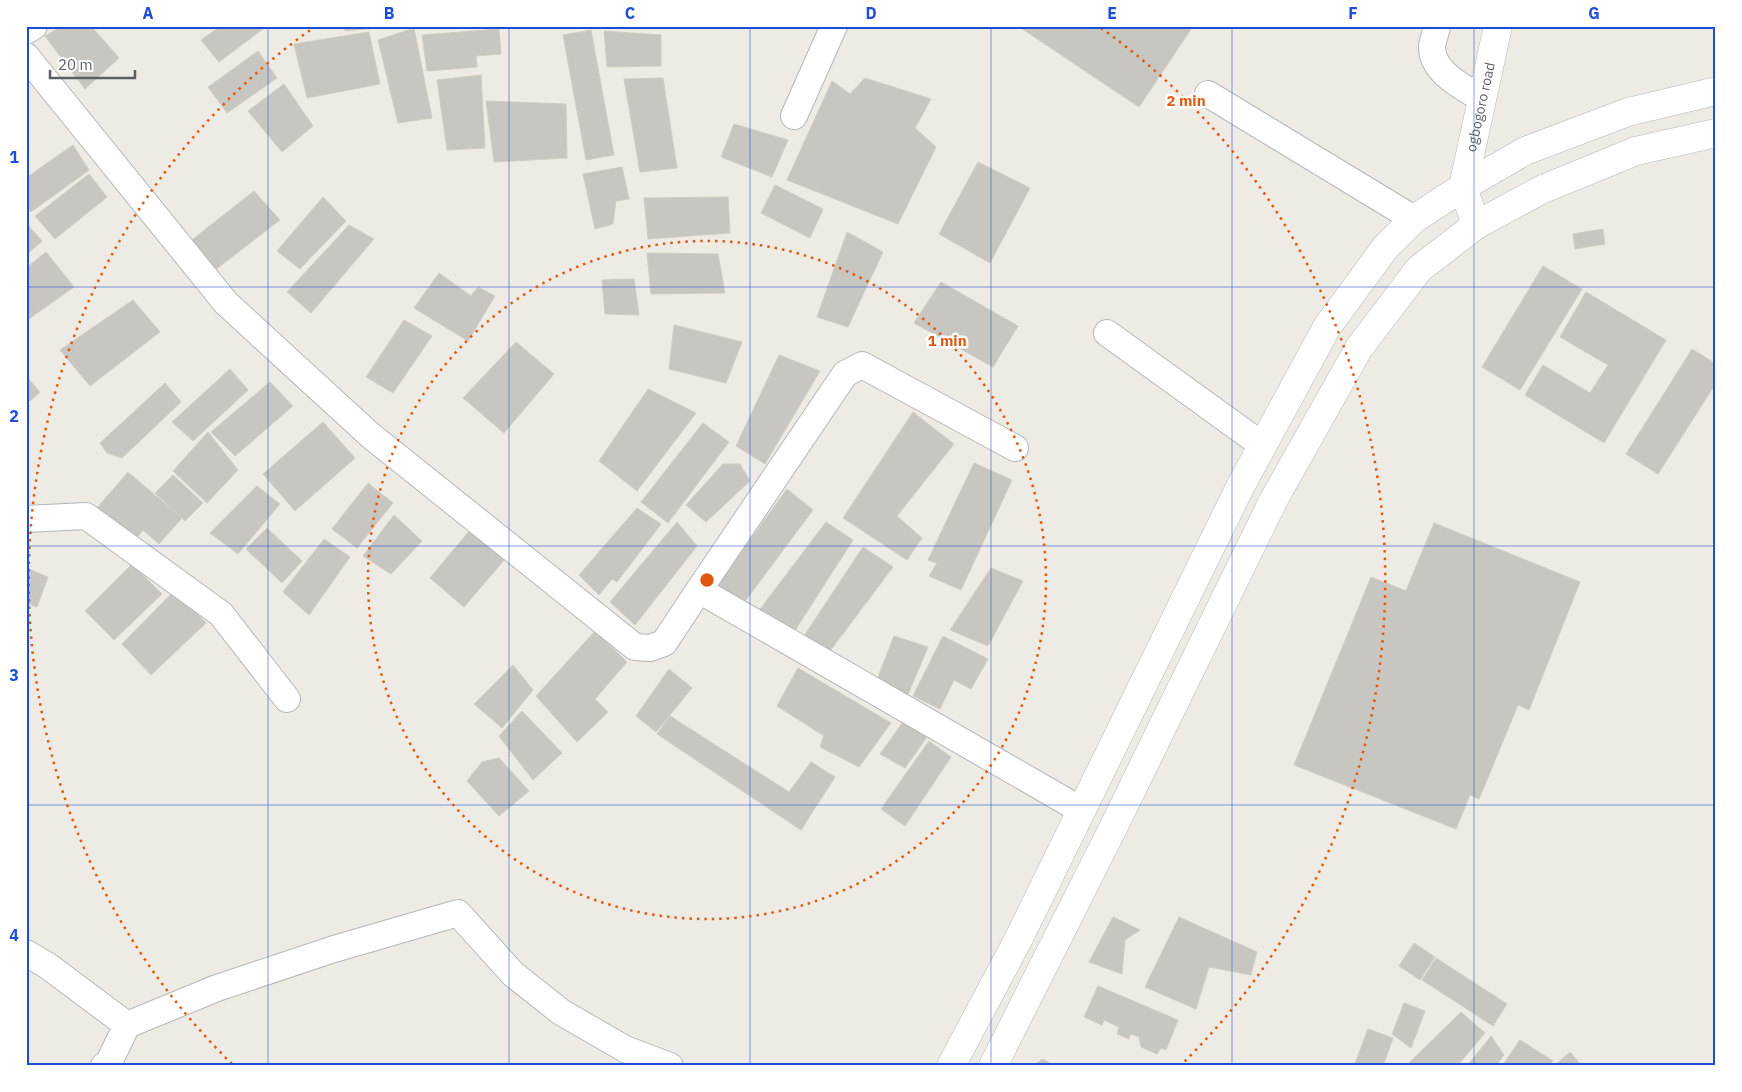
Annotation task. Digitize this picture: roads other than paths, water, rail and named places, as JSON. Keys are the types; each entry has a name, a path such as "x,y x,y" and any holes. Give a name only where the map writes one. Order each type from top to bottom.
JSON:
{"main road":[{"name":"ogbogoro road","path":"1463,187 1498,26"},
{"path":"951,1066 1018,940 1262,445 1327,327 1385,248 1414,219 1463,187 1525,151 1628,112 1716,92"},
{"path":"992,1066 1092,870 1273,501 1360,348 1419,269 1476,225 1543,189 1636,152 1716,133"},
{"path":"1463,187 1476,225"}],"street":[{"path":"26,31 34,26"},
{"path":"794,116 834,26"},
{"path":"1437,26 1432,47 1439,69 1454,81 1482,98"},
{"path":"26,56 226,303 370,435 634,647 650,648 664,643 845,374 862,365 1015,448"},
{"path":"1208,94 1414,219"},
{"path":"1107,333 1262,445"},
{"path":"26,520 86,516 222,614 287,698"},
{"path":"700,590 1081,810"},
{"path":"107,1065 127,1025 217,988 334,949 458,913 513,974 561,1012 625,1048 670,1066"},
{"path":"26,953 48,966 127,1025"}]}
